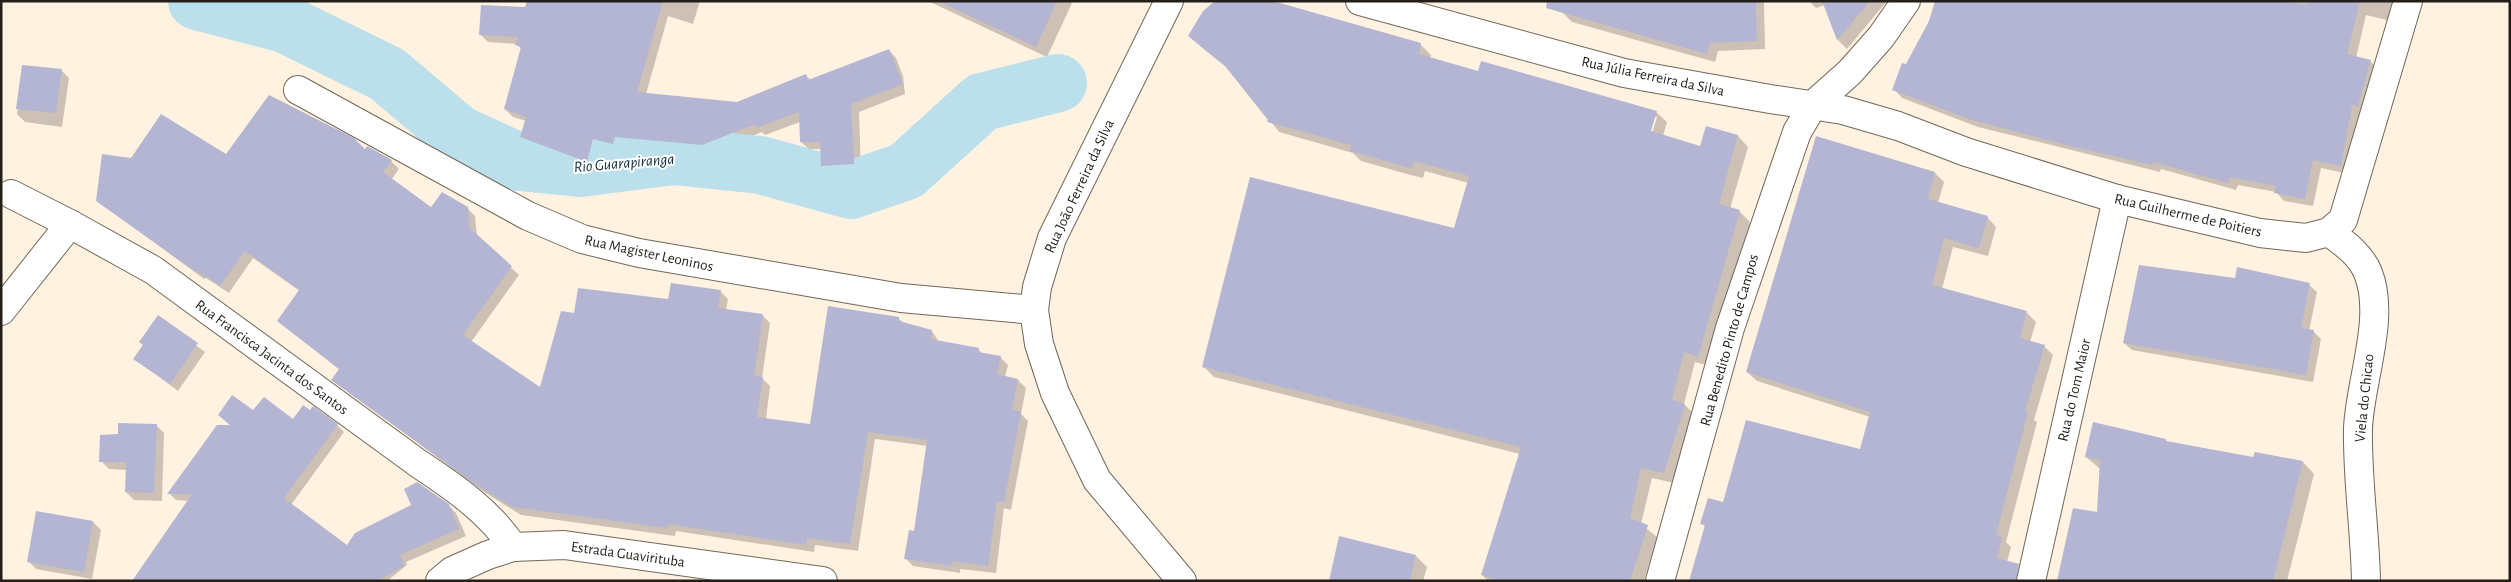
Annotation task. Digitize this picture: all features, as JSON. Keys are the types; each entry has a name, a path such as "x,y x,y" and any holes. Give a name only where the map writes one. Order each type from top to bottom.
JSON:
{"street":[{"name":"Rua João Ferreira da Silva","path":"1169,1 1052,238 1037,287 1034,310 1039,344 1055,392 1097,480 1182,581"},
{"name":"Rua Júlia Ferreira da Silva","path":"1360,1 1624,74 1770,100 1813,104"},
{"path":"1813,104 1850,72 1881,37 1906,1"},
{"path":"2329,232 2343,220 2346,212 2408,1"},
{"name":"Rua Magister Leoninos","path":"298,90 528,216 582,239 639,253 901,298 1034,310"},
{"name":"Rua Guilherme de Poitiers","path":"1813,104 1843,110 1898,126 1966,152 2117,199 2260,233 2306,238 2329,232"},
{"name":"Rua Benedito Pinto de Campos","path":"1660,581 1730,328 1785,161 1797,132 1813,104"},
{"name":"Rua Francisca Jacinta dos Santos","path":"11,194 153,270 419,464 453,486 504,534 513,547"},
{"name":"Rua do Tom Maior","path":"2031,581 2117,199"},
{"path":"1,311 70,224"},
{"name":"Viela do Chicao","path":"2329,232 2352,250 2364,264 2373,290 2373,319 2358,427 2366,581"},
{"name":"Estrada Guavirituba","path":"440,581 461,567 513,547 564,544 823,581"}],"building":[{"path":"527,1 663,1 637,92 737,102 806,74 808,80 889,49 903,84 851,104 854,164 821,166 820,142 800,142 799,112 756,128 755,124 702,145 615,137 613,144 593,139 587,162 520,137 526,117 504,109 521,47 515,45 518,37 479,35 481,5 525,7"},
{"path":"938,1 1057,1 1036,47"},
{"path":"1215,1 1273,1 1421,43 1419,54 1478,71 1481,61 1657,111 1651,131 1700,146 1706,126 1738,135 1719,204 1740,210 1698,357 1684,352 1672,400 1685,404 1664,473 1641,468 1630,518 1648,525 1630,581 1499,581 1481,575 1521,447 1202,367 1250,177 1454,228 1469,176 1414,161 1412,168 1396,164 1350,151 1351,145 1267,122 1268,120 1225,66 1188,36 1203,11"},
{"path":"1547,1 1756,1 1757,41 1710,43 1707,54 1546,8"},
{"path":"1822,1 1870,1 1837,40"},
{"path":"1935,1 2287,1 2306,5 2307,1 2360,1 2347,54 2371,60 2358,106 2352,105 2341,166 2313,160 2305,199 2274,193 2276,186 2230,177 2228,183 2153,162 2152,165 2070,146 1969,119 1892,90 1902,63 1906,64 1929,21"},
{"path":"22,65 62,69 56,113 16,109"},
{"path":"269,95 354,138 365,149 367,146 392,160 383,172 431,207 442,192 468,207 470,232 471,229 512,266 463,335 540,387 561,311 574,313 578,288 668,299 671,283 721,290 718,308 763,314 754,375 763,377 757,417 810,424 828,306 899,317 899,321 932,330 931,339 979,348 978,352 1001,356 997,374 1018,379 1012,410 1021,412 1004,502 997,501 988,566 953,561 952,566 904,559 909,530 914,531 927,440 868,432 850,544 807,538 806,545 668,524 667,528 512,507 475,484 331,380 339,369 277,321 299,290 245,251 220,286 196,272 96,201 102,154 131,158 161,114 226,154"},
{"path":"1816,136 1935,172 1928,199 1988,216 1979,248 1944,238 1932,285 2027,311 2020,338 2045,345 2025,411 2028,412 1996,535 2002,537 1997,558 2019,564 2016,581 1689,581 1705,525 1700,524 1708,498 1723,502 1746,420 1860,449 1870,412 1746,372"},
{"path":"2139,265 2235,278 2237,267 2310,283 2301,328 2314,330 2306,375 2123,343"},
{"path":"158,315 198,343 170,384 133,359 143,345 139,342"},
{"path":"232,395 253,410 264,397 293,419 303,405 310,410 313,406 338,424 284,498 347,545 355,533 411,505 404,489 417,482 449,504 459,529 400,555 404,566 377,581 132,581 192,494 167,494 217,425 230,425 218,415"},
{"path":"2093,422 2166,439 2166,441 2253,457 2255,452 2303,461 2273,581 2057,581 2073,508 2097,512 2100,460 2085,457"},
{"path":"118,423 157,424 154,493 125,492 126,462 99,462 100,435 118,434"},
{"path":"36,511 93,521 84,572 27,562"},
{"path":"1339,536 1416,555 1410,581 1329,581"}],"waterway":[{"name":"Rio Guarapiranga","path":"197,1 285,24 387,74 458,134 519,162 580,168 674,156 760,165 851,190 906,171 982,102 1058,83"}]}
